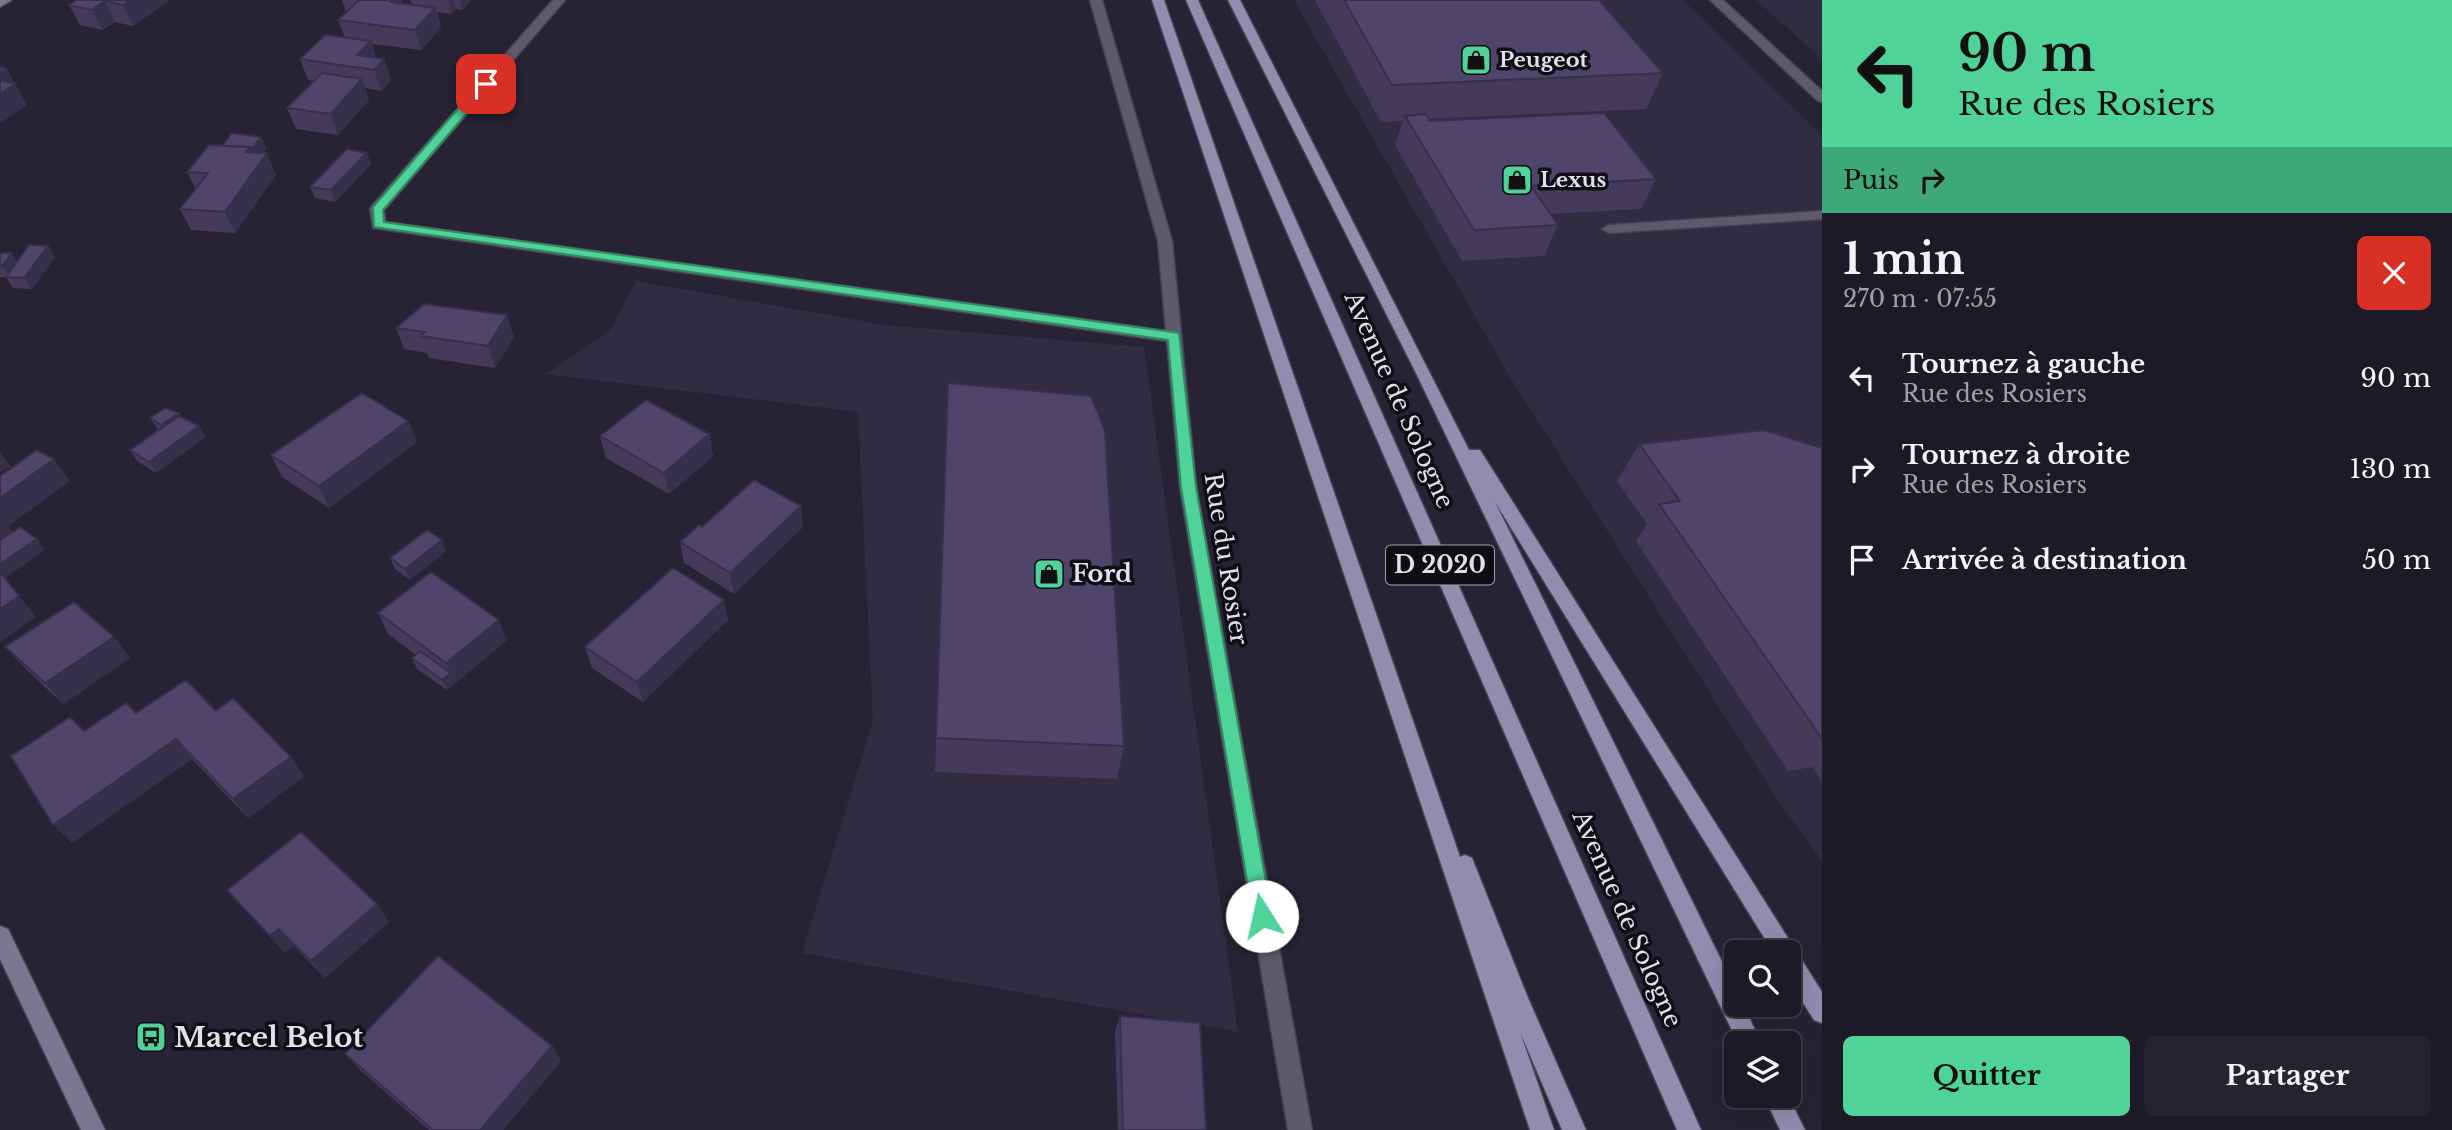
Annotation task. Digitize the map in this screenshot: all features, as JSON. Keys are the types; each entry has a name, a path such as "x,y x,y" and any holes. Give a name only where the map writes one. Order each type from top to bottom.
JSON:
{"main road":[{"path":"0,4 6,0"},
{"path":"1158,0 1542,1130"},
{"name":"Avenue de Sologne","path":"1192,0 1689,1130"},
{"name":"Avenue de Sologne","path":"1234,0 1424,373 1744,1031"},
{"path":"1424,373 1778,940"},
{"path":"1381,653 1518,1001 1574,1130"},
{"path":"0,936 6,964 93,1130"},
{"path":"1801,979 1822,1012"},
{"path":"1782,1108 1793,1130"}],"street":[{"path":"559,0 377,209 378,225 1174,337"},
{"name":"Rue du Rosier","path":"1096,0 1166,241 1188,487 1300,1130"},
{"path":"1716,0 1822,97"},
{"path":"1609,229 1822,215"}],"shaded area":[{"path":"1294,0 1683,0 1822,136 1822,861 1779,802 1508,374"},
{"path":"1756,0 1822,0 1822,59"},
{"path":"636,281 885,325 1144,347 1238,1032 802,953 873,721 858,412 546,374 609,332"}],"building":[{"path":"77,0 131,0 123,5 105,1 92,10 69,5"},
{"path":"359,0 393,0 391,2 435,8 415,30 338,20"},
{"path":"1344,0 1599,0 1663,73 1392,85"},
{"path":"325,35 371,41 357,55 384,59 374,70 300,59"},
{"path":"322,73 362,79 331,114 287,108"},
{"path":"0,80 15,84 0,94"},
{"path":"1604,113 1656,179 1531,186 1558,225 1474,230 1405,116 1426,114 1430,121"},
{"path":"232,133 261,137 251,150 250,147 222,146"},
{"path":"209,145 250,147 246,152 267,153 225,212 180,209 208,173 187,172"},
{"path":"347,149 367,153 331,190 310,187"},
{"path":"29,245 48,246 24,278 6,277"},
{"path":"0,253 12,253 2,266 0,266"},
{"path":"424,304 507,315 488,346 421,336 425,332 396,328"},
{"path":"948,383 1091,396 1105,431 1124,746 936,738"},
{"path":"362,393 408,421 319,486 271,455"},
{"path":"646,400 709,434 664,473 600,436"},
{"path":"165,408 179,413 161,425 150,418"},
{"path":"179,416 199,426 149,462 130,450"},
{"path":"1764,430 1822,448 1822,737 1659,504 1680,501 1639,444"},
{"path":"37,450 54,459 0,498 0,476"},
{"path":"754,480 801,506 730,573 680,542 699,525 702,527"},
{"path":"20,527 37,539 0,564 0,540"},
{"path":"427,530 442,540 405,569 390,558"},
{"path":"673,568 724,600 637,682 585,647"},
{"path":"0,572 19,596 0,609"},
{"path":"431,572 499,620 446,663 378,613"},
{"path":"74,602 114,637 45,683 5,647"},
{"path":"420,651 451,673 442,680 412,658"},
{"path":"186,680 216,711 233,698 291,757 233,799 176,739 53,825 11,756 70,717 84,731 126,703 136,713"},
{"path":"301,832 377,904 311,961 279,929 270,936 227,890"},
{"path":"438,956 552,1046 480,1130 433,1130 345,1054"},
{"path":"1120,1016 1200,1023 1206,1130 1123,1130"}],"place":[{"name":"Peugeot","path":"1476,60"},
{"name":"Lexus","path":"1517,180"},
{"name":"Ford","path":"1049,574"},
{"name":"Marcel Belot","path":"151,1037"}],"route":[{"path":"486,84 377,209 378,225 1174,337 1188,487 1262,916"}]}
